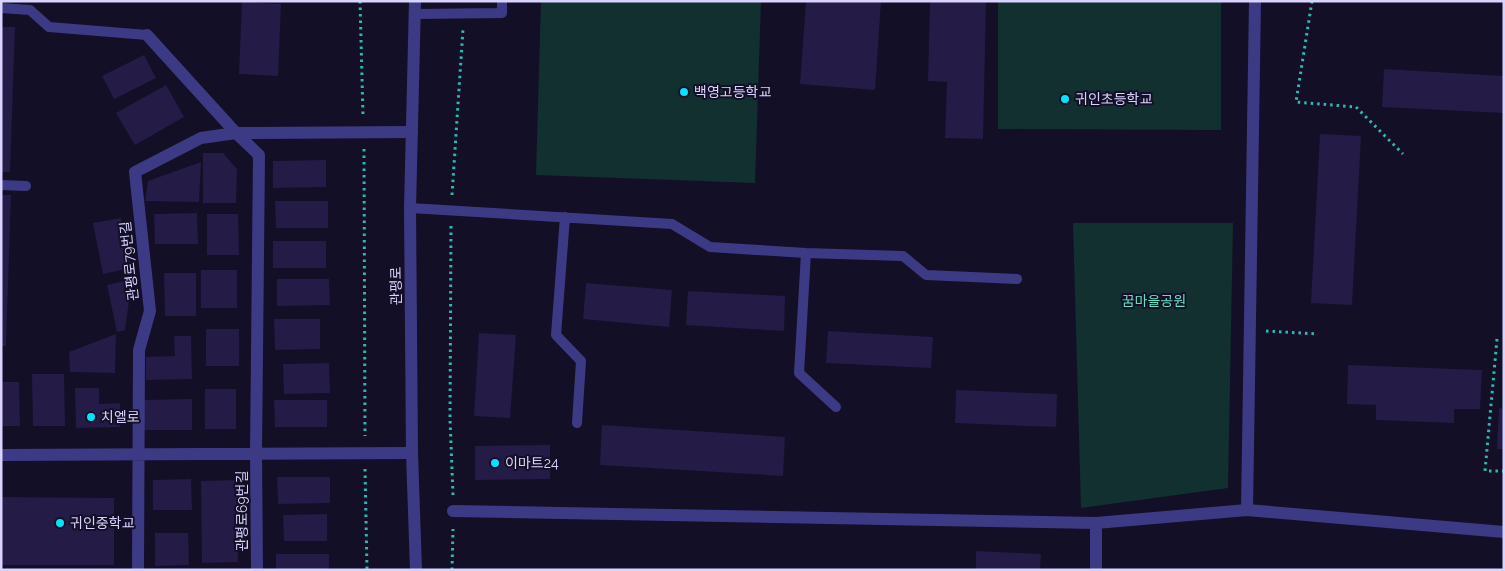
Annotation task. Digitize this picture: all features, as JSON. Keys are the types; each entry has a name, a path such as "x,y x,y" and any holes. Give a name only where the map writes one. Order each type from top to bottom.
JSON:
{"street":[{"path":"1247,510 1255,1"},
{"name":"관평로","path":"415,8 410,208 412,453 416,570"},
{"path":"147,35 236,133 259,155 256,453"},
{"path":"236,133 412,132"},
{"name":"관평로79번길","path":"138,454 140,350 150,311 135,172 201,138 236,133"},
{"name":"관평로69번길","path":"256,453 257,570"},
{"path":"1,455 412,453"},
{"path":"138,454 138,570"},
{"path":"453,511 1096,523 1247,510 1504,532"},
{"path":"1096,523 1096,570"}],"lane":[{"path":"415,8 502,13 502,1"},
{"path":"1,8 30,10 49,27 147,35"},
{"path":"1,185 26,186"},
{"path":"410,208 672,224 710,248 903,256 926,275 1017,279"},
{"path":"565,217 556,334 581,361 577,424"},
{"path":"806,253 799,373 836,406"}],"path":[{"path":"360,1 364,132 365,413"},
{"path":"1312,1 1296,102 1356,107 1404,154"},
{"path":"1250,330 1318,334"},
{"path":"1497,339 1485,471 1504,471"},
{"path":"450,419 453,511 452,570"},
{"path":"366,511 367,570"}],"green space":[{"path":"541,1 761,1 755,183 536,175"},
{"path":"998,1 1221,1 1221,130 998,129"},
{"name":"꿈마을공원","path":"1073,223 1233,223 1228,488 1081,508"}],"building":[{"path":"806,1 881,1 875,90 800,84"},
{"path":"930,1 986,1 983,139 945,138 947,82 928,81"},
{"path":"242,2 281,4 278,76 239,74"},
{"path":"1,27 15,27 10,172 1,172"},
{"path":"144,55 156,78 114,99 102,76"},
{"path":"1384,69 1504,76 1504,113 1382,107"},
{"path":"166,85 184,117 135,145 116,113"},
{"path":"1320,134 1361,136 1352,305 1311,303"},
{"path":"203,153 223,153 237,169 236,203 203,203"},
{"path":"326,160 326,187 273,188 273,161"},
{"path":"201,162 199,202 145,201 148,181"},
{"path":"1,195 11,195 6,346 1,346"},
{"path":"275,201 328,201 328,228 276,228"},
{"path":"197,213 198,244 155,244 154,214"},
{"path":"207,214 238,214 239,255 207,255"},
{"path":"121,218 131,268 103,274 93,223"},
{"path":"273,241 326,241 326,268 273,268"},
{"path":"201,270 237,270 237,308 201,308"},
{"path":"164,273 196,273 196,316 165,316"},
{"path":"132,279 125,330 117,332 107,285"},
{"path":"277,279 329,279 330,305 277,306"},
{"path":"586,283 672,290 669,327 583,319"},
{"path":"688,291 785,296 784,331 686,325"},
{"path":"274,319 320,319 320,349 275,350"},
{"path":"206,329 239,329 239,366 206,366"},
{"path":"828,331 933,337 931,368 826,363"},
{"path":"479,333 516,335 510,418 474,416"},
{"path":"116,334 115,373 70,372 69,352"},
{"path":"174,336 191,336 192,379 146,380 146,357 175,356"},
{"path":"329,363 330,393 284,394 283,364"},
{"path":"1348,365 1482,370 1480,409 1454,409 1454,423 1376,420 1376,405 1347,404"},
{"path":"32,374 64,374 65,426 33,426"},
{"path":"1,382 19,382 20,426 1,426"},
{"path":"75,388 99,388 99,404 120,403 120,427 76,428"},
{"path":"205,389 236,389 236,429 205,429"},
{"path":"956,390 1057,394 1056,427 955,423"},
{"path":"192,399 192,430 144,430 144,400"},
{"path":"274,400 327,400 327,427 275,427"},
{"path":"1499,408 1504,409 1504,449 1497,449"},
{"path":"602,425 785,437 783,476 600,465"},
{"path":"550,445 550,479 475,480 475,446"},
{"path":"277,477 330,477 330,503 278,504"},
{"path":"191,479 192,510 153,510 153,480"},
{"path":"237,480 238,562 202,563 201,481"},
{"name":"귀인중학교","path":"1,497 114,498 114,565 1,565"},
{"path":"327,514 327,541 284,541 283,515"},
{"path":"155,533 188,533 189,565 155,566"},
{"path":"976,551 1041,554 1040,570 976,570"},
{"path":"276,554 329,554 329,570 276,570"}],"place":[{"name":"백영고등학교","path":"684,92"},
{"name":"귀인초등학교","path":"1065,99"},
{"name":"치엘로","path":"91,417"},
{"name":"이마트24","path":"495,463"},
{"name":"귀인중학교","path":"60,523"}]}
